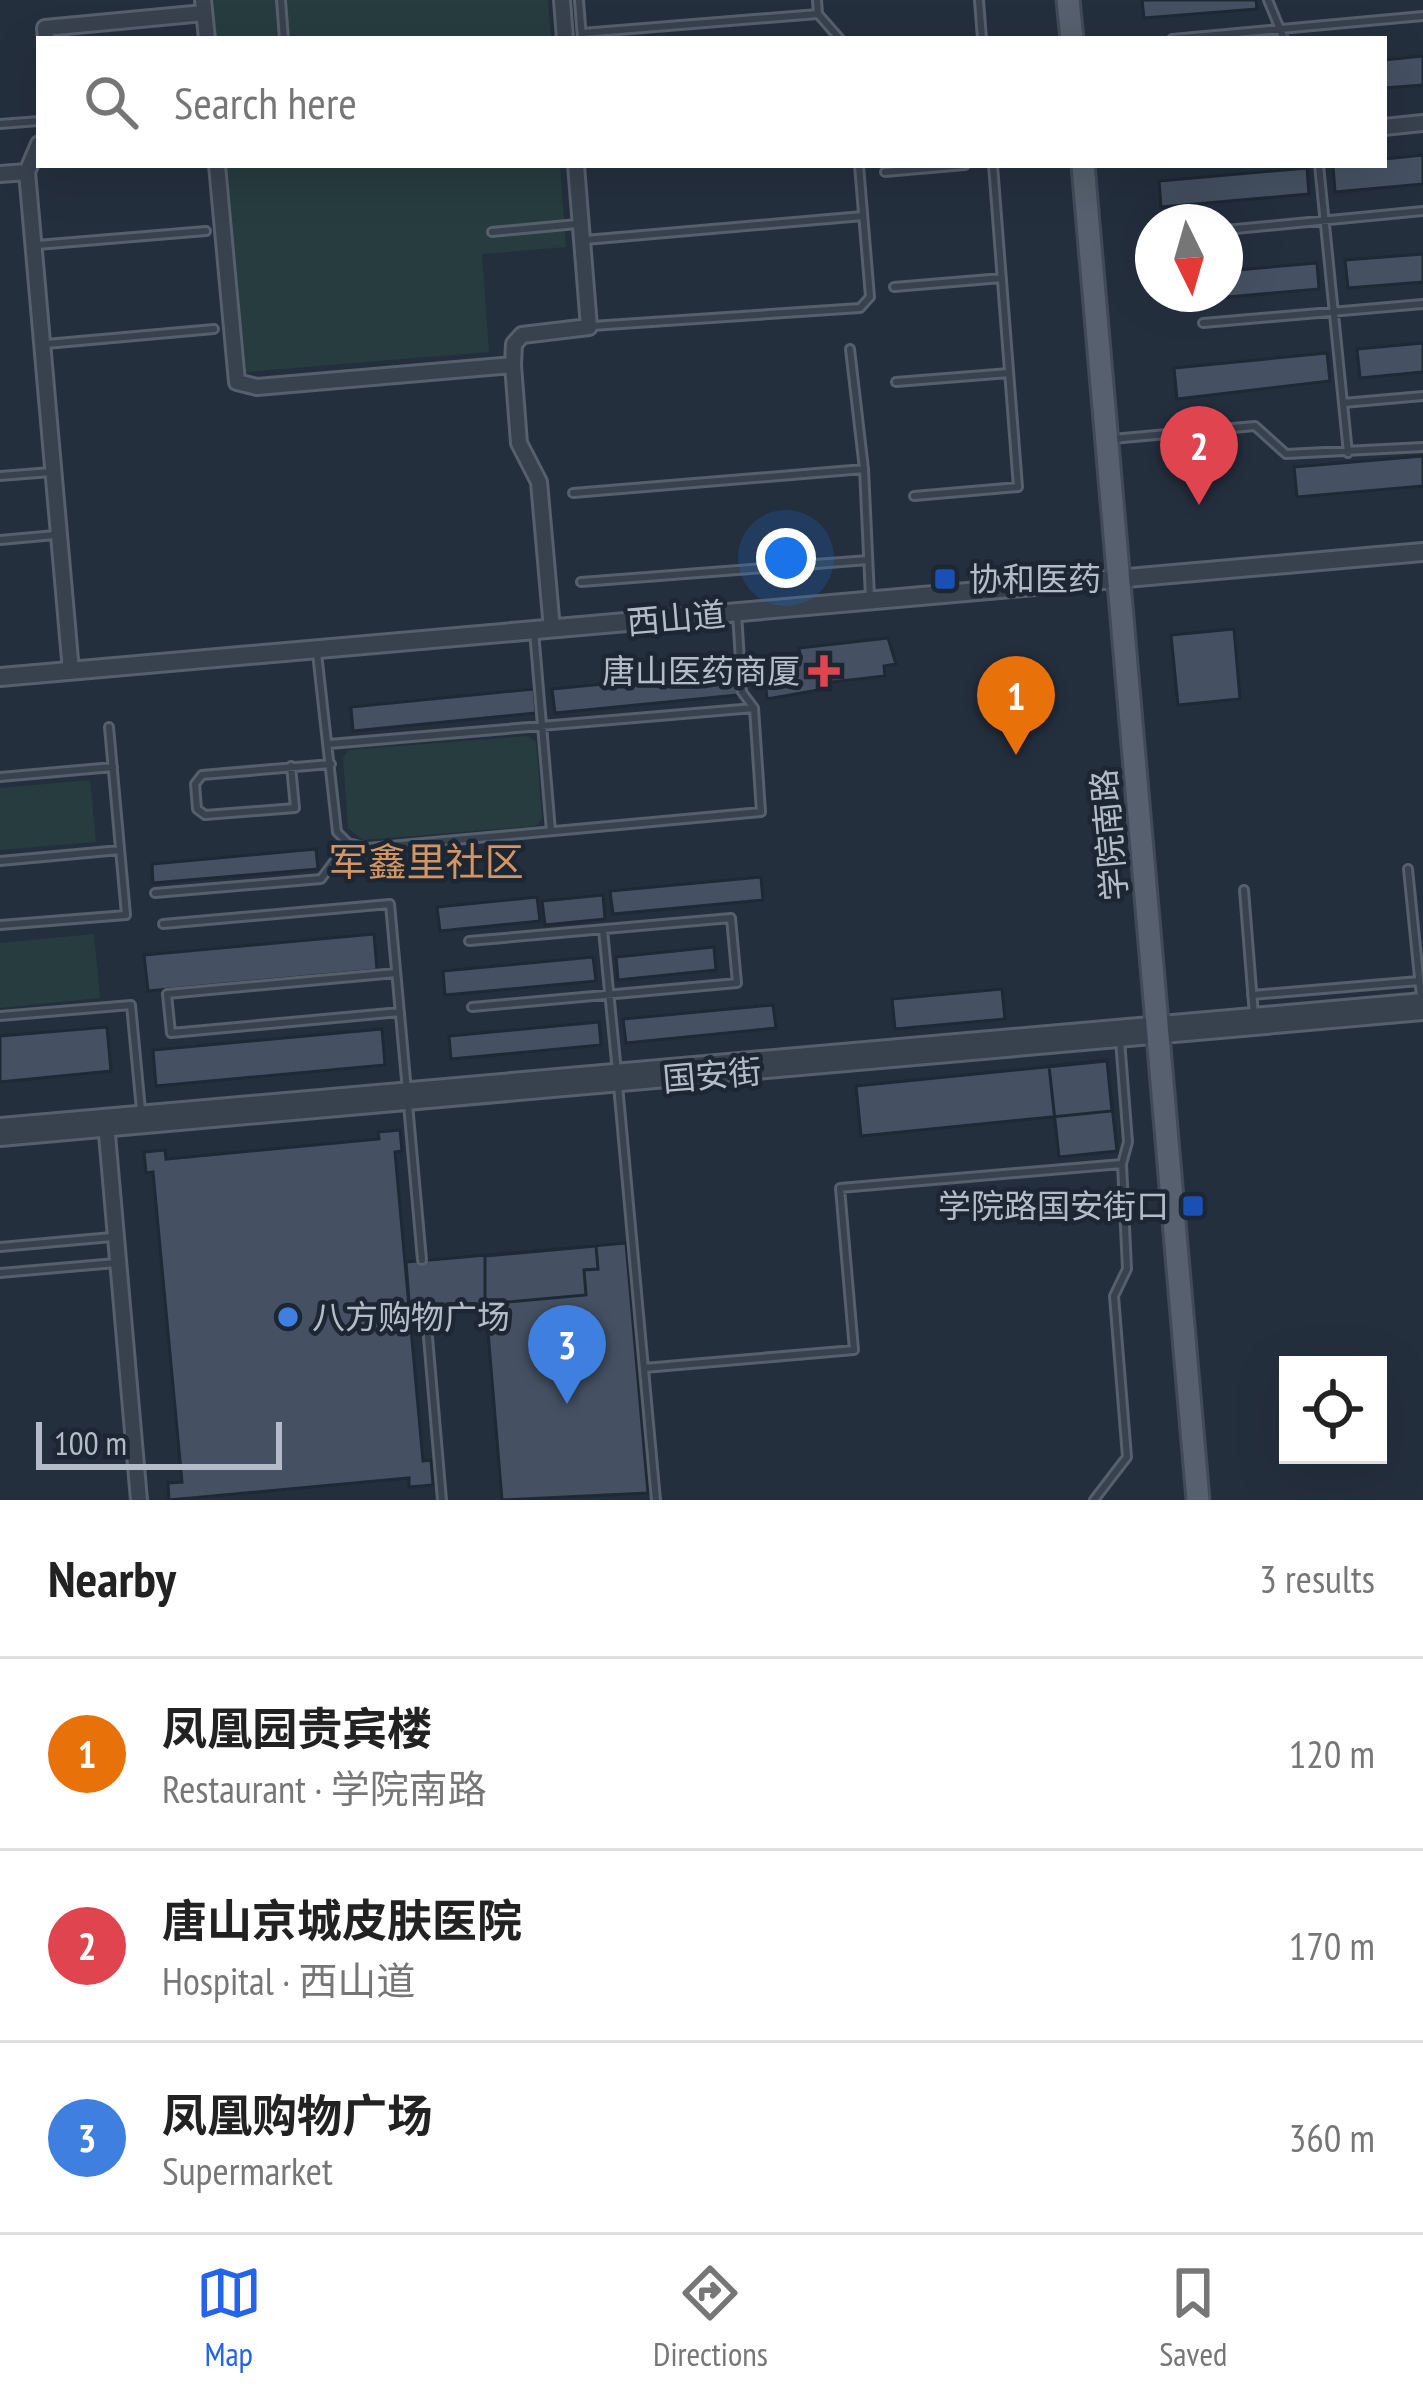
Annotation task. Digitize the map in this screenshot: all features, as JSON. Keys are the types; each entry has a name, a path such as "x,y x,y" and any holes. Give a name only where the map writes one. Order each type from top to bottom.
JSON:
{"main road":[{"path":"1068,0 1072,36"},
{"name":"学院南路","path":"1083,168 1198,1500"}],"street":[{"path":"562,0 565,36"},
{"path":"46,36 45,28 204,6 207,36"},
{"path":"1387,127 1423,123"},
{"path":"36,147 27,172 71,671"},
{"path":"217,168 237,382 257,387 513,365"},
{"path":"543,630 539,482 522,455 514,344 522,335 589,327 576,168"},
{"path":"0,174 27,172"},
{"name":"西山道","path":"0,677 1423,552"},
{"name":"国安街","path":"0,1126 142,1119 1422,1005"},
{"name":"国安街","path":"617,1077 1120,1038 1254,1015 1422,1005"},
{"path":"106,1122 139,1500"},
{"name":"国安街","path":"0,1138 106,1122"}],"lane":[{"path":"280,0 284,36"},
{"path":"579,0 582,36 818,14"},
{"path":"817,0 818,14 837,36"},
{"path":"979,0 982,36"},
{"path":"1268,0 1284,36"},
{"path":"1205,36 1423,16"},
{"path":"0,124 36,121"},
{"path":"589,327 860,308 871,296 859,168"},
{"path":"885,172 931,168"},
{"path":"914,496 1018,487 993,168"},
{"path":"1319,168 1348,453"},
{"path":"1243,228 1423,211"},
{"path":"492,232 581,232 863,216"},
{"path":"33,245 206,231"},
{"path":"894,287 1002,278"},
{"path":"1203,323 1423,304"},
{"path":"42,344 214,329"},
{"path":"850,349 864,469 870,601"},
{"path":"896,382 1009,374"},
{"path":"1343,403 1423,396"},
{"path":"1109,439 1255,426 1286,454 1423,447"},
{"path":"573,493 864,469"},
{"path":"0,476 55,472"},
{"path":"0,540 59,535"},
{"path":"581,582 868,560"},
{"path":"317,650 337,832 348,843 368,848 761,812 754,708 742,692 737,613"},
{"path":"543,630 542,726 550,831"},
{"path":"329,744 754,708"},
{"path":"0,926 126,914 109,727"},
{"path":"291,766 295,808 205,815 197,809 195,784 202,775 291,766 331,764"},
{"path":"0,777 113,767"},
{"path":"155,893 321,879 348,843"},
{"path":"0,861 120,850"},
{"path":"1408,869 1422,1005"},
{"path":"1244,890 1254,1015"},
{"path":"163,924 390,904 422,1260"},
{"path":"469,941 731,918 737,983 472,1007"},
{"path":"603,929 656,1500"},
{"path":"396,973 167,994 171,1033 400,1012"},
{"path":"1252,995 1419,981"},
{"path":"0,1016 131,1005 142,1119"},
{"path":"1094,1500 1127,1457 1114,1296 1127,1269 1122,1165 1128,1142 1120,1038"},
{"path":"644,1368 854,1350 840,1188 1122,1165"},
{"path":"0,1247 116,1237"},
{"path":"0,1273 118,1263"},
{"path":"426,1314 442,1500"}],"green space":[{"path":"211,0 548,0 551,36 214,36"},
{"path":"227,168 560,168 566,247 482,254 489,352 246,372"},
{"path":"528,736 536,742 542,818 536,826 363,840 348,828 343,758 348,750"},
{"path":"90,780 96,842 0,850 0,788"},
{"path":"94,934 100,998 0,1008 0,943"}],"building":[{"path":"1142,0 1256,0 1257,9 1144,18"},
{"path":"1423,56 1423,85 1387,88 1387,60"},
{"path":"1423,155 1423,184 1335,192 1333,168 1387,168 1387,159"},
{"path":"1307,168 1309,194 1161,204 1159,181"},
{"path":"1423,254 1423,282 1348,288 1345,260"},
{"path":"1317,263 1319,289 1243,296 1243,269"},
{"path":"1423,343 1423,372 1360,378 1357,349"},
{"path":"1327,353 1330,381 1177,399 1174,368"},
{"path":"1423,456 1423,486 1297,497 1294,467"},
{"path":"1234,629 1240,699 1178,705 1171,635"},
{"name":"唐山医药商厦","path":"888,638 896,664 884,666 885,676 823,683 824,689 767,699 763,659 800,655 799,648"},
{"path":"736,671 738,695 555,713 552,689"},
{"path":"534,689 536,713 353,731 351,707"},
{"path":"316,849 318,869 153,883 152,864"},
{"path":"761,877 763,900 613,914 610,891"},
{"path":"603,895 605,919 545,925 542,901"},
{"path":"537,897 540,921 440,931 437,907"},
{"path":"374,934 377,970 148,991 144,955"},
{"path":"714,947 716,970 618,980 616,957"},
{"path":"593,957 596,981 445,995 443,971"},
{"path":"1002,989 1005,1019 895,1029 892,999"},
{"path":"773,1005 776,1028 626,1043 623,1019"},
{"path":"599,1022 601,1045 451,1059 449,1036"},
{"path":"107,1027 111,1071 0,1082 0,1036"},
{"path":"382,1029 385,1065 156,1086 153,1050"},
{"path":"1107,1060 1117,1151 1059,1157 1049,1066"},
{"path":"1107,1061 1112,1111 861,1136 856,1086"},
{"name":"八方购物广场","path":"400,1130 402,1151 395,1152 423,1461 431,1460 433,1485 409,1487 409,1478 169,1500 168,1483 182,1482 153,1172 146,1173 144,1152 165,1150 166,1159 379,1139 378,1132"},
{"path":"626,1243 648,1493 502,1500 486,1308 410,1314 406,1262"},
{"path":"596,1246 598,1269 584,1270 586,1295 485,1304 485,1256"}],"place":[{"name":"唐山京城皮肤医院","path":"1199,505"},
{"name":"协和医药","path":"945,579"},
{"name":"唐山医药商厦","path":"824,671"},
{"name":"凤凰园贵宾楼","path":"1016,755"},
{"name":"学院路国安街口","path":"1193,1206"},
{"name":"八方购物广场","path":"288,1317"},
{"name":"凤凰购物广场","path":"567,1404"}],"district":[{"name":"军鑫里社区","path":"426,862"}]}
